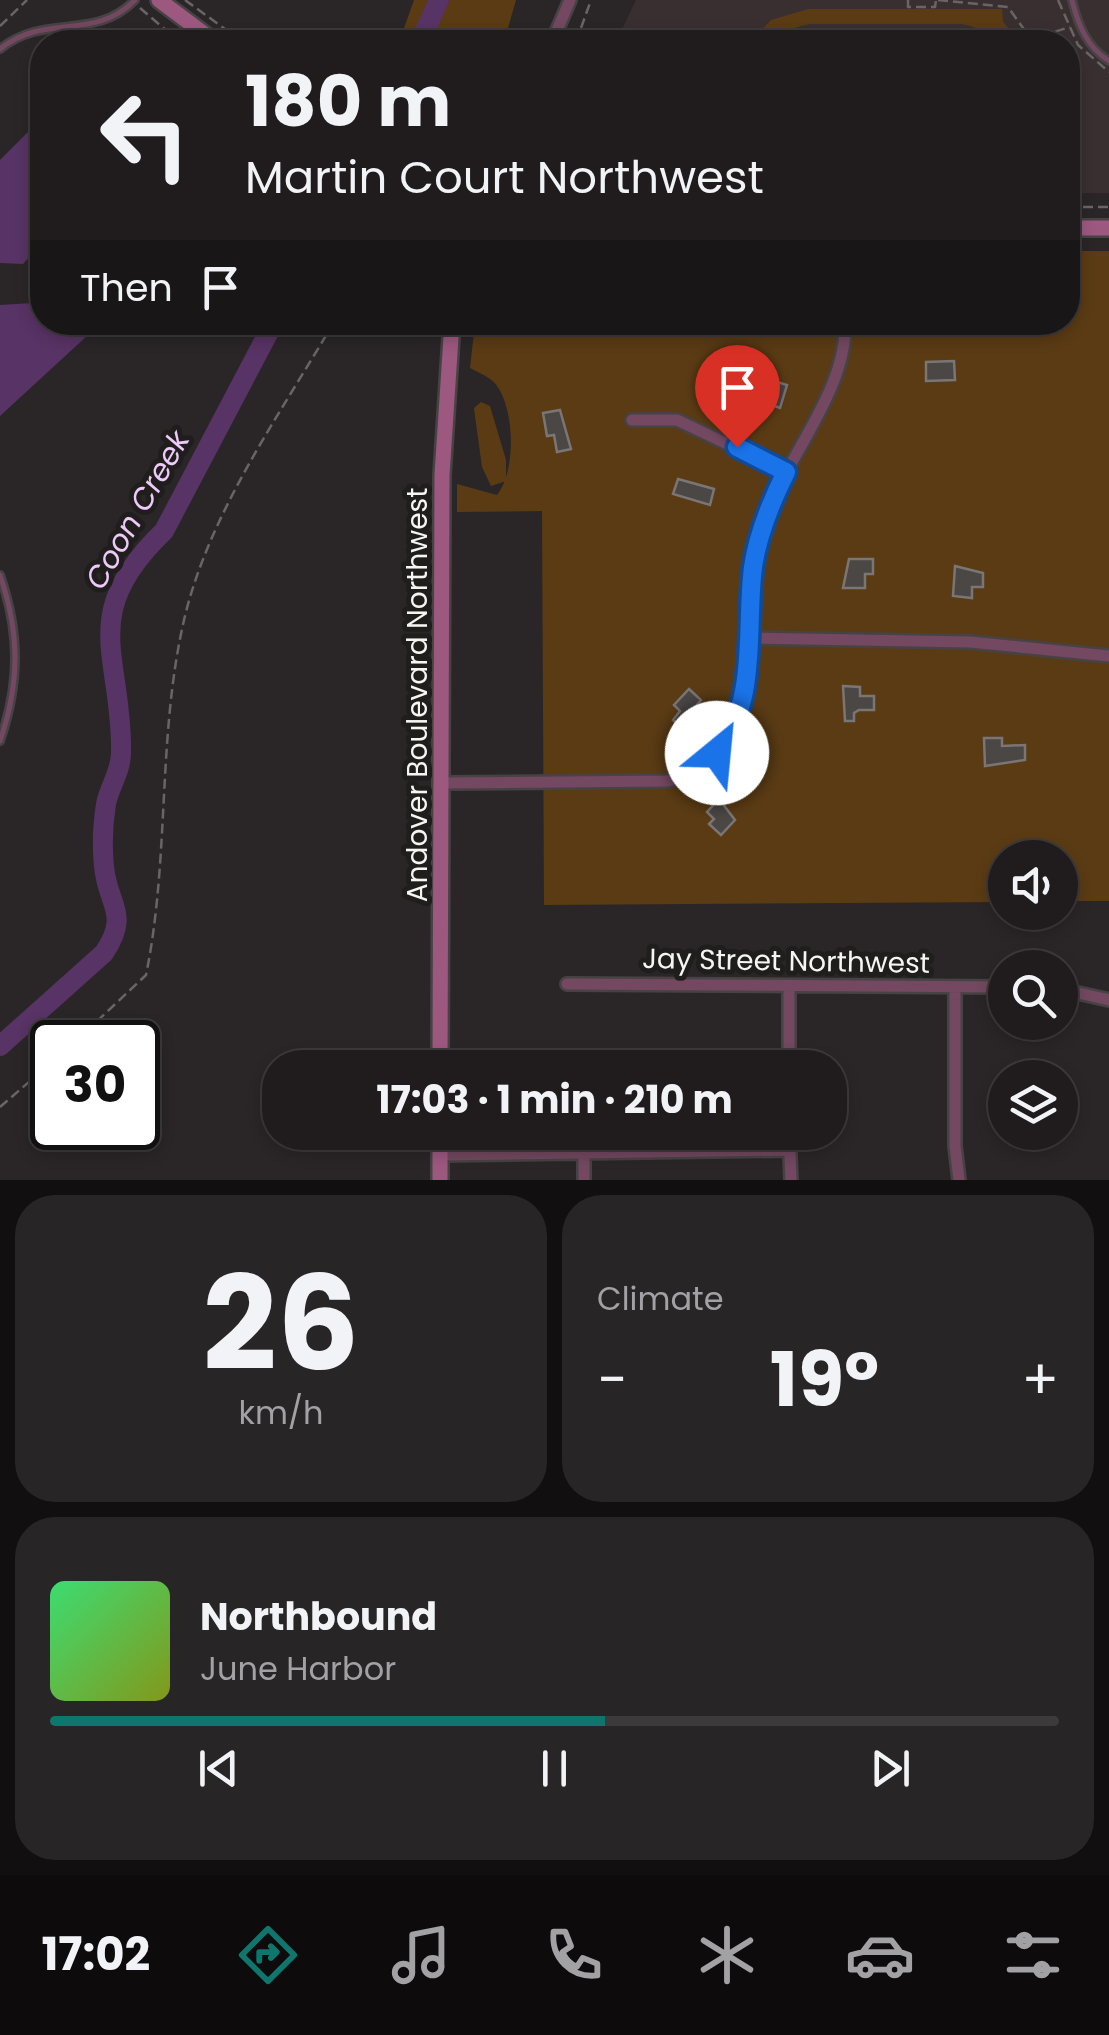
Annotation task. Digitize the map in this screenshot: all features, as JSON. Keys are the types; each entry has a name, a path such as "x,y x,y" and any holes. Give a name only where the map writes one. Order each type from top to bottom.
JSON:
{"street":[{"path":"159,0 198,30"},
{"path":"557,30 570,0"},
{"path":"1080,228 1109,228"},
{"name":"Andover Boulevard Northwest","path":"440,1050 442,475 451,335"},
{"path":"442,783 648,783 694,772 717,753 738,721 751,638 758,540 786,472 832,386 842,358 843,335"},
{"path":"632,420 677,420 786,472"},
{"path":"751,638 970,642 1109,656"},
{"name":"Jay Street Northwest","path":"567,984 988,987"},
{"path":"789,987 789,1050"},
{"path":"955,988 955,1146 960,1180"},
{"path":"1078,992 1109,1000"},
{"path":"440,1180 441,1150"},
{"path":"441,1155 790,1150 791,1180"},
{"path":"584,1152 584,1180"}],"lane":[{"path":"1072,0 1078,25 1098,54 1109,62"},
{"path":"33,30 106,22 134,1"},
{"path":"0,49 30,32"},
{"path":"0,575 13,613 18,661 0,741"}],"path":[{"path":"0,26 27,0"},
{"path":"185,0 226,30"},
{"path":"580,30 591,0"},
{"path":"908,0 908,7 935,7 937,0 1008,7 1024,30"},
{"path":"958,0 965,3"},
{"path":"134,1 167,30"},
{"path":"1062,30 1070,27"},
{"path":"1080,208 1109,207"},
{"path":"98,1020 146,975 168,718 196,578 240,484 326,335"},
{"path":"0,1108 30,1081"}],"shaded area":[{"path":"414,0 516,0 507,30 403,30"},
{"path":"636,0 1109,0 1109,193 1080,193 1080,30 622,30"},
{"path":"808,9 1002,9 1003,22 1010,30 980,30 961,24 810,24 791,30 761,30 771,20"},
{"path":"30,130 30,256 23,264 0,263 0,160"},
{"path":"1080,251 1109,251 1109,901 1078,901 1078,840 988,840 988,902 544,905 542,511 457,512 457,484 497,495 508,472 510,425 503,397 492,380 470,368 474,335 1080,335"},
{"path":"30,303 30,335 88,335 0,416 0,305"},
{"path":"481,402 490,406 506,460 506,481 491,486 482,467 474,408"}],"building":[{"path":"954,361 955,380 926,381 926,362"},
{"path":"774,381 787,385 780,408 766,403 763,414 746,408 757,384 772,388"},
{"path":"560,410 571,449 557,452 554,435 547,436 543,413"},
{"path":"678,479 714,489 710,505 673,494"},
{"path":"849,559 873,559 873,574 865,574 865,588 843,588"},
{"path":"955,566 983,573 983,587 972,587 972,598 953,596"},
{"path":"843,686 860,687 860,696 874,696 874,710 859,710 854,713 854,721 845,721"},
{"path":"689,689 701,700 696,706 700,710 683,729 673,720 680,711 674,705"},
{"path":"984,738 1002,738 1002,746 1025,745 1025,760 985,766"},
{"path":"719,799 735,820 721,835 709,824 714,819 707,812"}],"waterway":[{"name":"Coon Creek","path":"425,30 439,0"},
{"name":"Coon Creek","path":"0,1046 104,953 112,939 117,918 103,859 106,804 121,753 110,638 112,613 120,588 137,561 164,531 267,335"}],"route":[{"path":"717,753 738,721 751,638 753,566 758,540 786,472 737,447"}]}
